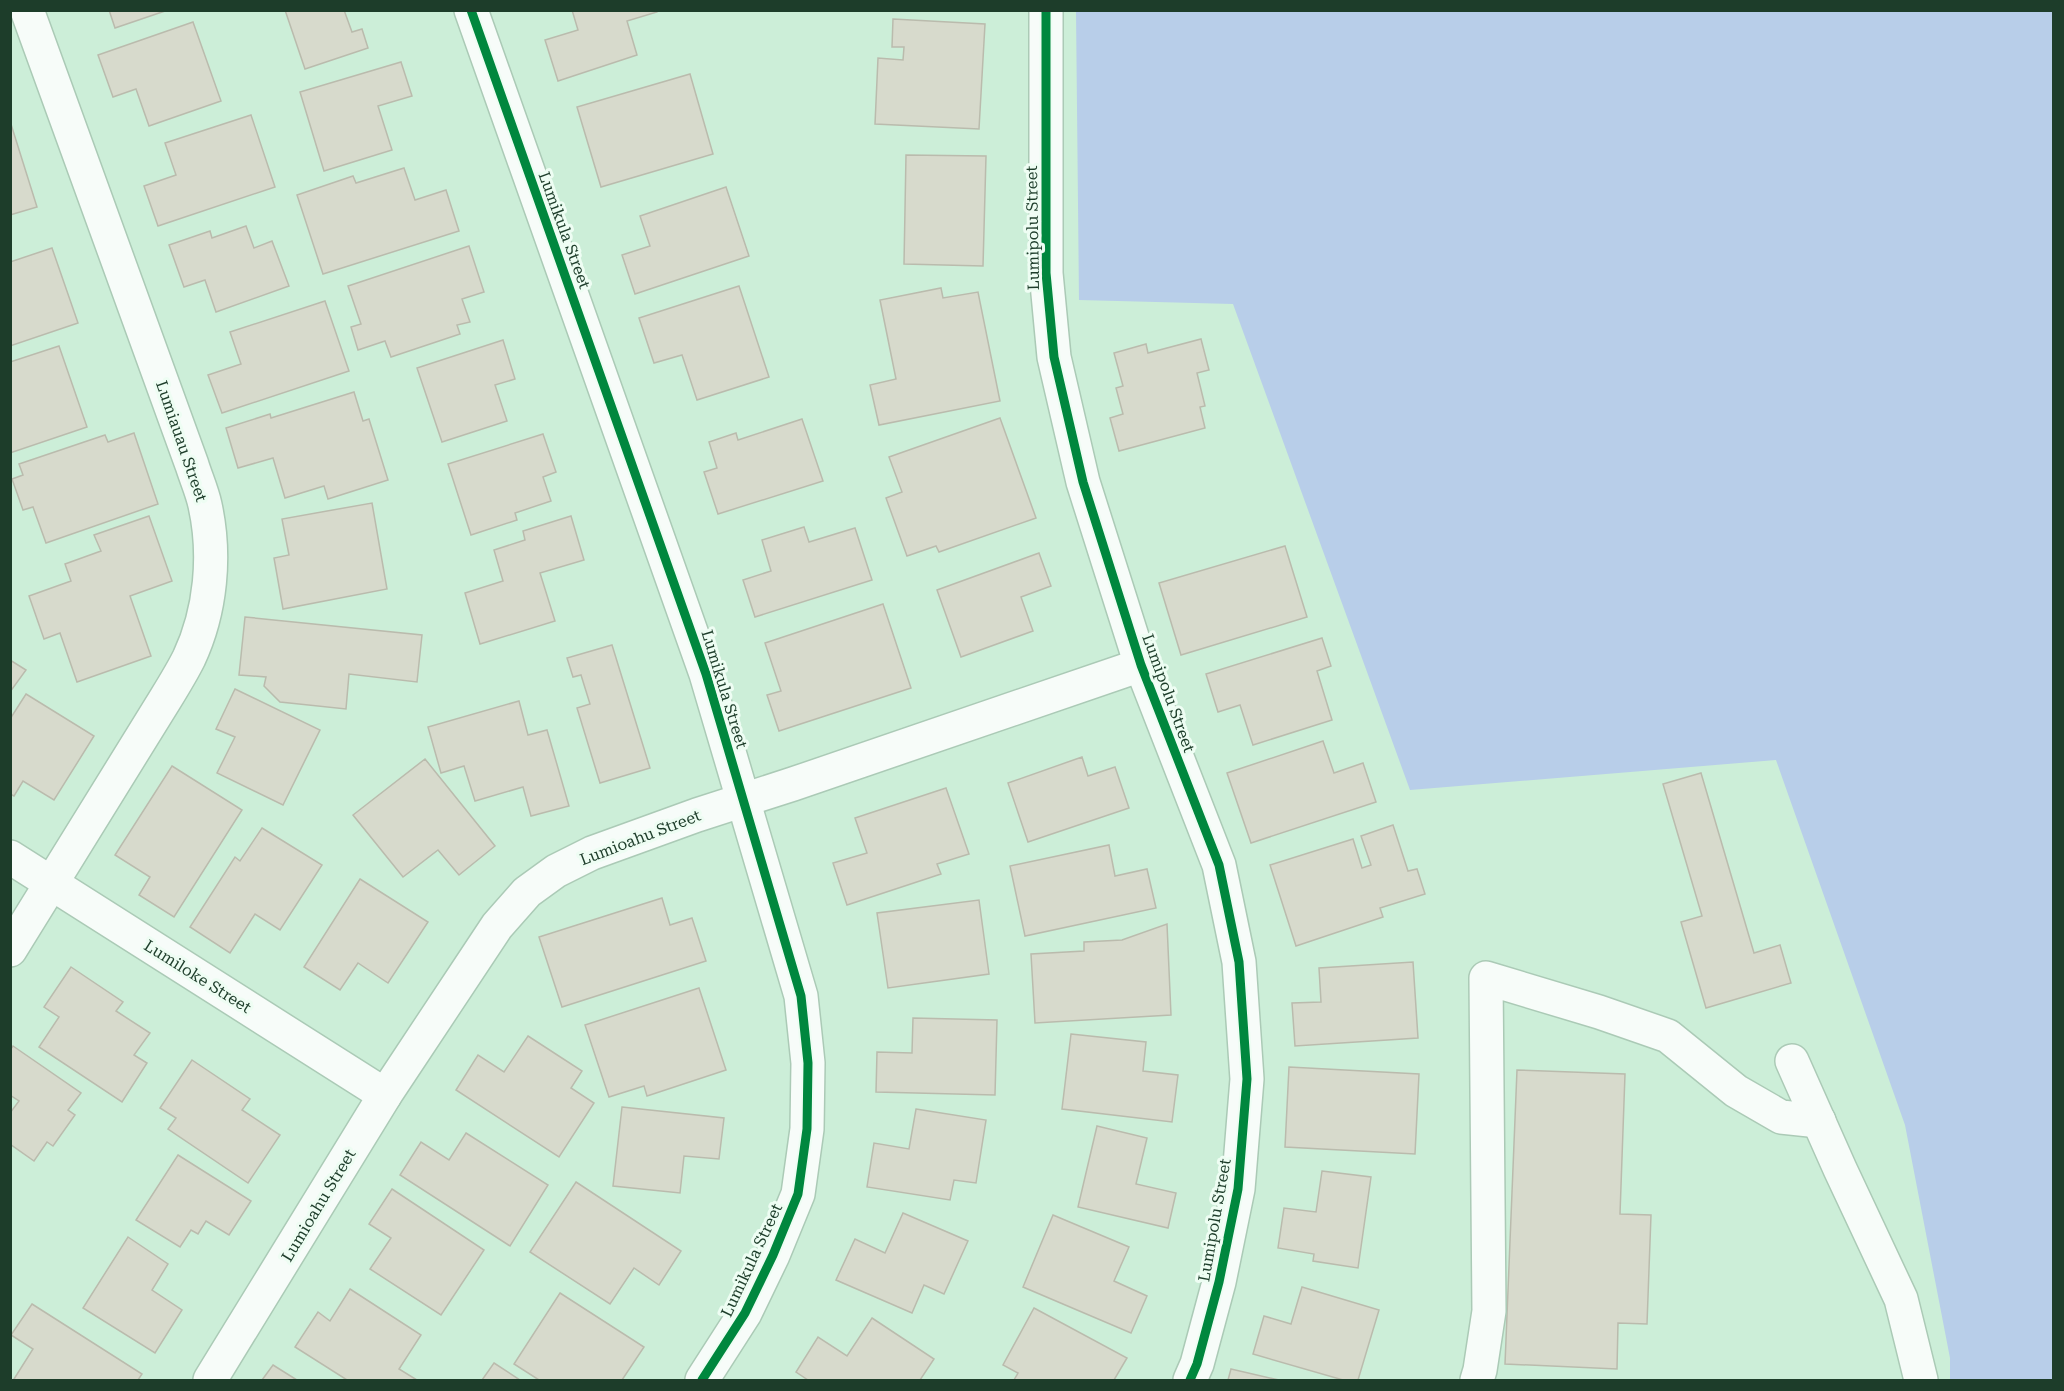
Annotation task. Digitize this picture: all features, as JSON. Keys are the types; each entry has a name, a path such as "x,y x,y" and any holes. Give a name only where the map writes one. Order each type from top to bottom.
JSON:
{"street":[{"path":"10,16 26,10"},
{"name":"Lumiauau Street","path":"10,950 189,657 204,612 210,579 210,545 204,504 192,465 26,10"},
{"name":"Lumikula Street","path":"471,10 706,674 801,996 808,1063 807,1129 798,1194 773,1255 745,1312 702,1380"},
{"name":"Lumipolu Street","path":"1046,10 1046,273 1054,357 1083,482 1142,665 1219,865 1239,962 1247,1078 1238,1189 1219,1282 1197,1364 1190,1380"},
{"name":"Lumioahu Street","path":"210,1380 385,1095 497,926 527,892 556,871 592,853 697,815 1142,665"},
{"name":"Lumiloke Street","path":"10,857 385,1095"},
{"path":"1477,1380 1489,1311 1486,978 1599,1012 1668,1036 1736,1091 1781,1117 1819,1121"},
{"path":"1792,1061 1901,1299 1921,1380"}],"shaded area":[{"path":"1076,11 2053,11 2053,1380 1950,1380 1950,1358 1905,1125 1776,760 1410,790 1233,304 1079,300"}],"building":[{"path":"109,10 168,10 115,28"},
{"path":"285,10 344,10 352,32 362,29 368,48 305,69"},
{"path":"572,10 657,10 657,12 627,21 637,55 558,81 545,40 578,30"},
{"path":"893,19 985,24 979,129 875,124 878,58 903,60 904,47 892,47"},
{"path":"193,22 221,101 149,126 136,89 113,97 98,55"},
{"path":"401,62 412,96 378,106 392,150 324,171 300,92"},
{"path":"690,74 713,154 601,187 577,107"},
{"path":"251,115 275,187 158,226 144,186 176,175 165,143"},
{"path":"10,121 37,207 10,215"},
{"path":"906,155 986,156 983,266 904,264"},
{"path":"404,168 415,200 446,190 459,231 323,274 297,195 353,176 356,183"},
{"path":"726,187 749,256 635,294 622,255 650,246 640,216"},
{"path":"246,226 254,248 272,241 289,286 216,312 205,280 184,287 169,245 210,231 212,238"},
{"path":"469,246 484,292 462,299 470,322 457,325 460,334 391,357 385,341 358,350 351,327 361,324 348,286"},
{"path":"52,248 78,323 10,346 10,262"},
{"path":"739,286 769,377 697,400 682,355 654,363 639,318"},
{"path":"941,288 943,298 978,292 1000,401 879,425 870,385 896,379 880,300"},
{"path":"325,301 349,371 222,413 208,375 241,364 230,332"},
{"path":"1201,339 1209,370 1197,373 1205,406 1200,407 1205,428 1119,451 1110,418 1123,414 1116,388 1123,386 1114,353 1146,344 1148,353"},
{"path":"503,340 515,379 495,385 507,421 442,442 417,368"},
{"path":"59,346 87,427 10,453 10,362"},
{"path":"354,392 363,421 369,419 388,480 328,499 324,486 285,498 273,458 238,468 226,428 270,414 271,418"},
{"path":"1000,418 1036,518 939,552 936,546 907,556 886,498 902,492 889,457"},
{"path":"802,419 823,481 718,514 704,472 717,468 709,442 736,433 738,440"},
{"path":"134,433 158,504 46,543 33,507 23,510 12,479 23,475 19,464 105,435 108,442"},
{"path":"543,434 556,472 543,477 551,501 515,513 517,520 471,535 448,464"},
{"path":"372,503 387,589 283,609 274,558 289,555 282,519"},
{"path":"149,516 172,581 130,596 151,656 77,682 60,633 44,639 29,596 71,581 65,564 101,551 94,535"},
{"path":"571,516 584,560 540,573 555,621 480,644 465,593 503,581 494,550 525,540 523,531"},
{"path":"804,527 809,542 855,528 872,580 755,617 743,580 771,571 762,540"},
{"path":"1285,546 1307,617 1181,655 1159,583"},
{"path":"1039,553 1051,586 1021,597 1033,631 961,657 937,590"},
{"path":"883,604 911,688 779,731 767,695 781,691 765,643"},
{"path":"245,617 422,635 417,682 349,674 346,709 280,702 264,686 266,677 239,675"},
{"path":"1322,638 1331,666 1317,671 1332,720 1253,745 1240,705 1218,712 1206,674"},
{"path":"612,645 650,768 600,783 577,708 590,704 581,675 573,677 567,658"},
{"path":"10,660 26,670 10,692"},
{"path":"235,689 320,730 283,805 217,773 235,737 216,729"},
{"path":"26,694 94,736 54,800 23,781 14,796 10,794 10,719"},
{"path":"519,701 528,735 547,730 569,806 531,816 523,787 475,801 464,766 441,773 428,727"},
{"path":"1323,741 1334,773 1363,763 1376,802 1251,843 1227,773"},
{"path":"1082,757 1088,776 1115,767 1129,808 1028,842 1008,783"},
{"path":"425,759 495,846 459,875 438,850 403,877 353,815"},
{"path":"172,766 242,810 174,917 139,895 150,877 115,855"},
{"path":"1701,773 1754,953 1780,945 1791,983 1706,1008 1681,922 1702,916 1663,784"},
{"path":"946,788 969,854 937,864 941,874 847,905 833,863 867,853 855,818"},
{"path":"1393,825 1408,871 1417,869 1425,894 1380,908 1383,917 1296,946 1270,865 1353,839 1362,868 1371,865 1361,836"},
{"path":"262,828 322,865 280,930 255,914 230,953 190,927 235,857 240,861"},
{"path":"1109,845 1115,876 1147,869 1156,908 1025,936 1010,866"},
{"path":"360,879 428,922 388,983 358,963 340,990 304,967"},
{"path":"662,898 670,925 692,918 706,961 562,1007 539,937"},
{"path":"979,900 989,974 888,988 877,913"},
{"path":"1167,924 1171,1015 1035,1023 1031,954 1084,951 1084,942 1122,940"},
{"path":"1413,962 1418,1038 1295,1046 1292,1003 1321,1002 1319,968"},
{"path":"71,967 123,1002 116,1011 150,1033 134,1055 147,1063 122,1102 39,1047 59,1017 44,1007"},
{"path":"699,988 726,1070 647,1096 644,1086 609,1097 585,1025"},
{"path":"913,1018 997,1020 995,1095 876,1092 877,1052 912,1053"},
{"path":"1071,1034 1146,1042 1143,1071 1178,1075 1172,1122 1062,1109"},
{"path":"528,1036 582,1071 571,1088 594,1103 559,1157 456,1090 478,1055 504,1072"},
{"path":"13,1046 81,1093 68,1110 75,1115 53,1146 47,1142 34,1161 10,1144 10,1113 19,1101 10,1095 10,1050"},
{"path":"192,1060 250,1099 242,1110 280,1135 248,1183 168,1129 176,1118 160,1108"},
{"path":"1289,1067 1419,1074 1415,1154 1285,1147"},
{"path":"1517,1070 1625,1074 1620,1214 1651,1215 1647,1324 1618,1323 1617,1369 1505,1364"},
{"path":"622,1107 724,1118 719,1159 684,1156 680,1193 613,1186"},
{"path":"916,1109 986,1120 976,1183 954,1180 950,1200 867,1187 874,1143 909,1149"},
{"path":"1097,1126 1147,1138 1136,1184 1176,1193 1168,1228 1078,1207"},
{"path":"466,1133 548,1185 510,1246 400,1175 421,1142 449,1160"},
{"path":"178,1155 251,1201 229,1235 206,1221 198,1234 191,1230 180,1247 136,1220"},
{"path":"1322,1171 1371,1177 1358,1268 1313,1261 1314,1254 1278,1248 1284,1208 1316,1212"},
{"path":"576,1182 681,1251 659,1285 634,1268 610,1304 530,1252"},
{"path":"392,1189 484,1250 441,1315 370,1269 391,1238 369,1224"},
{"path":"903,1213 968,1241 944,1294 924,1285 912,1313 836,1280 855,1239 885,1253"},
{"path":"1053,1215 1129,1247 1114,1281 1147,1296 1131,1333 1023,1287"},
{"path":"128,1237 168,1264 152,1290 182,1310 155,1353 83,1308"},
{"path":"1302,1287 1379,1310 1358,1380 1343,1380 1253,1354 1264,1316 1291,1324"},
{"path":"350,1289 421,1335 399,1369 417,1380 347,1380 295,1347 318,1312 330,1321"},
{"path":"560,1293 644,1347 622,1380 539,1380 514,1364"},
{"path":"32,1304 142,1374 138,1380 14,1379 33,1349 11,1335"},
{"path":"1034,1308 1127,1358 1114,1380 1014,1380 1018,1373 1003,1365"},
{"path":"872,1318 934,1359 920,1380 808,1380 796,1372 818,1337 847,1356"},
{"path":"494,1363 520,1380 482,1380"},
{"path":"273,1365 297,1380 262,1380"},
{"path":"1231,1369 1279,1380 1228,1380"}],"cycle path":[{"path":"471,10 706,674 801,996 808,1063 807,1129 798,1194 773,1255 745,1313 702,1380"},
{"path":"1046,10 1046,273 1054,357 1083,482 1141,665 1219,865 1239,962 1247,1079 1238,1189 1219,1282 1197,1364 1190,1380"}]}
